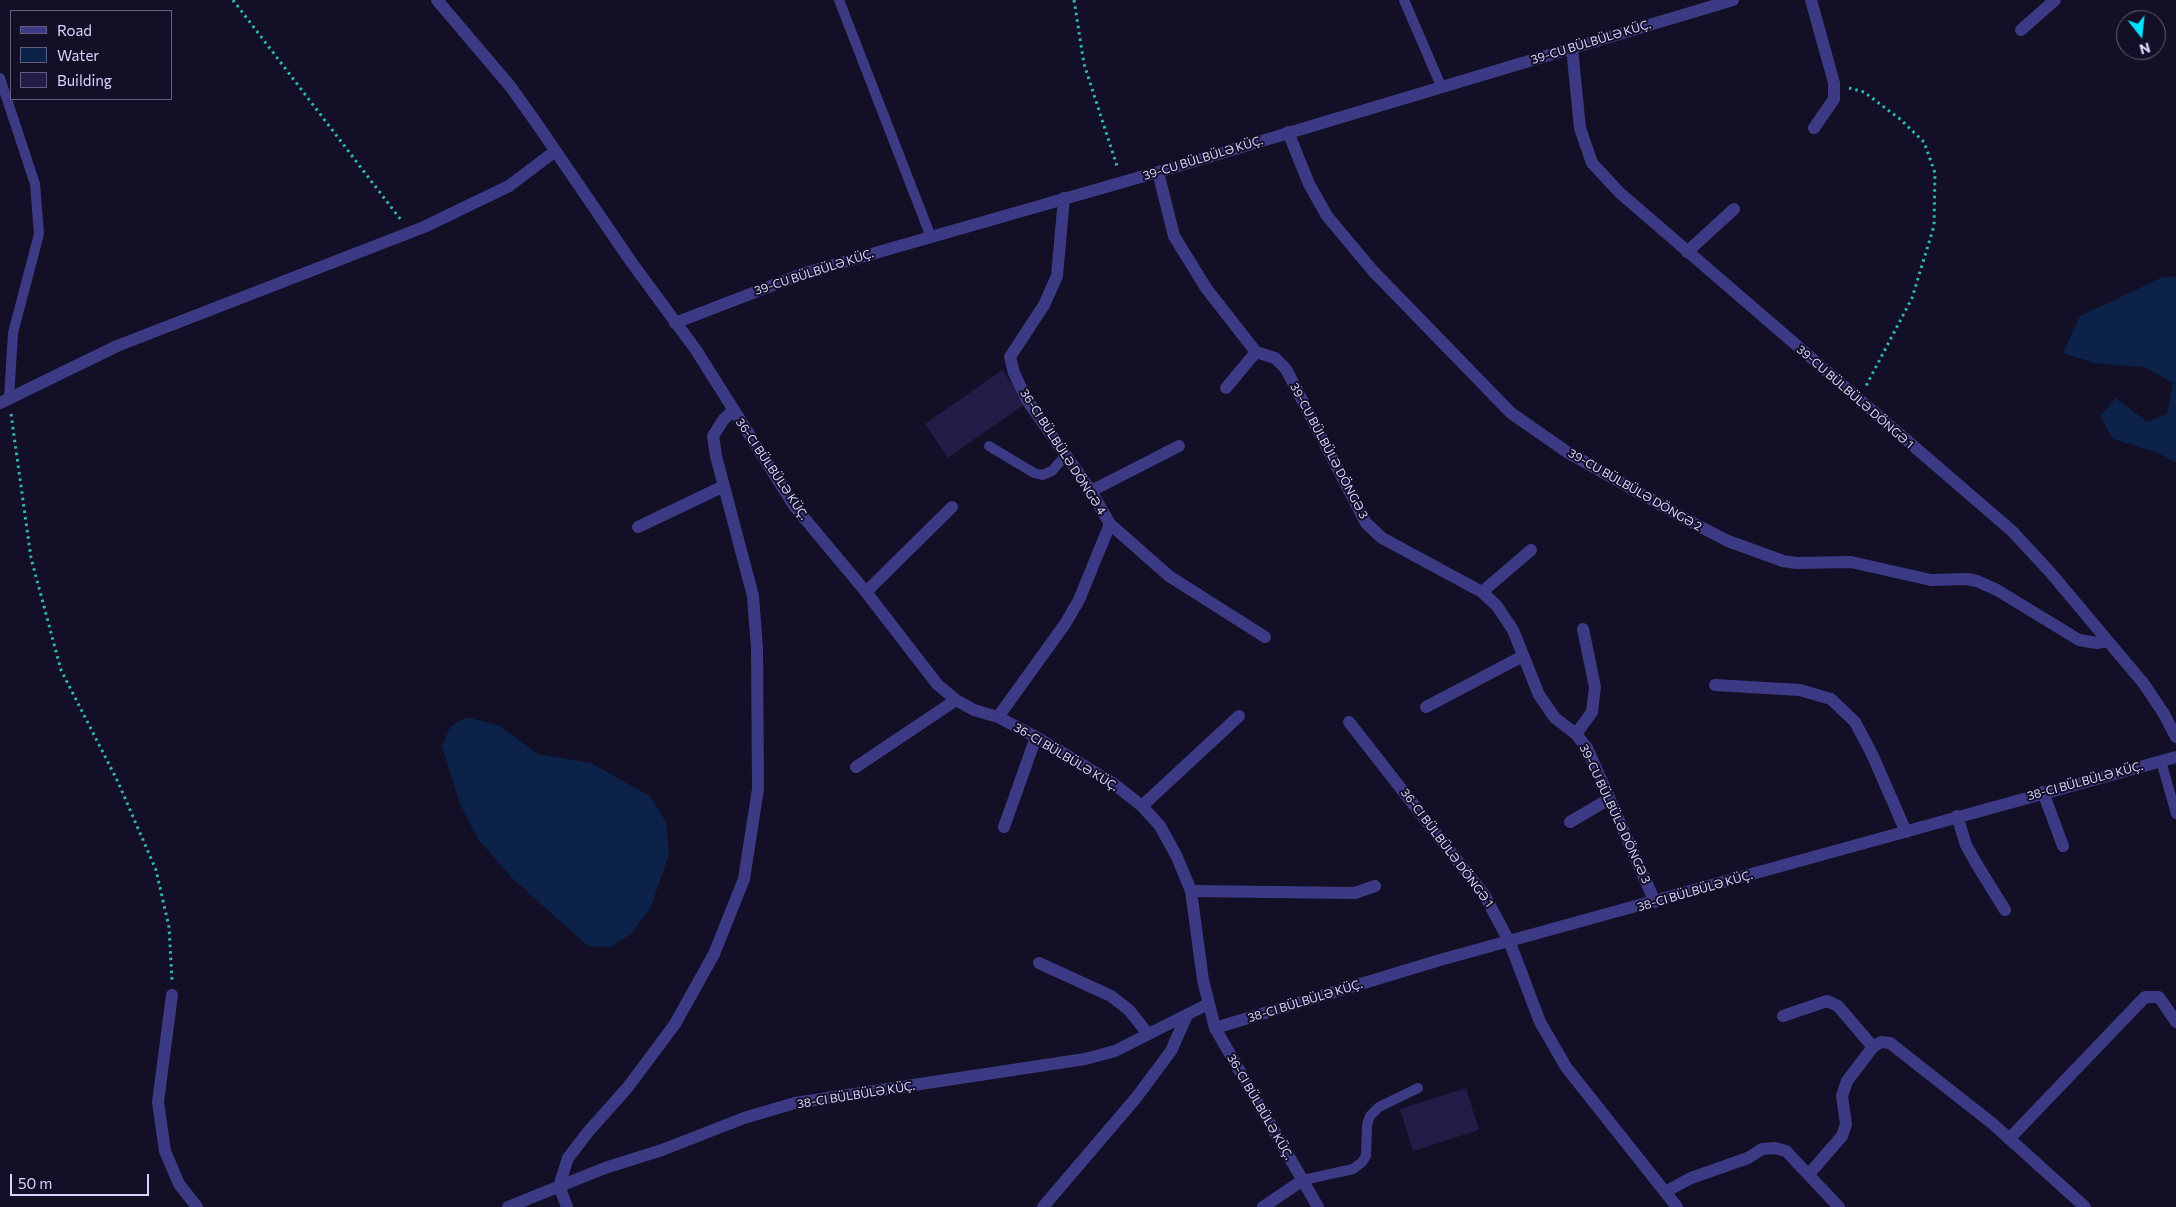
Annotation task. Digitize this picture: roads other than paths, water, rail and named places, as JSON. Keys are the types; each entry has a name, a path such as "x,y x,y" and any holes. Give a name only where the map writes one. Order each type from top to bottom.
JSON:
{"street":[{"path":"437,0 510,86 554,152 696,350 795,507 866,592 937,684 956,700 974,710 998,717 1036,737 1114,784 1142,806 1160,826 1191,891 1203,980 1215,1028 1318,1207"},
{"name":"39-CU BÜLBÜLƏ KÜÇ.","path":"675,323 802,274 1158,172 1440,86 1733,0"},
{"path":"1811,0 1834,83 1834,99 1814,128"},
{"path":"2020,30 2054,0"},
{"name":"39-CU BÜLBÜLƏ DÖNGƏ 1","path":"1572,48 1580,128 1592,163 1620,192 1687,252 2012,531 2050,572 2144,684 2164,714 2176,737"},
{"name":"39-CU BÜLBÜLƏ DÖNGƏ 2","path":"1288,132 1309,184 1327,216 1373,271 1511,413 1567,452 1728,541 1783,561 1796,563 1851,562 1931,580 1967,579 1997,590 2080,640 2097,643 2107,641"},
{"path":"4,401 117,346 411,232 509,186 554,152"},
{"name":"39-CU BÜLBÜLƏ DÖNGƏ 3","path":"1158,172 1174,236 1206,288 1256,352 1275,358 1286,369 1366,523 1382,538 1482,592 1497,606 1513,630 1539,695 1554,718 1576,734 1586,748 1655,902"},
{"path":"1064,198 1057,276 1044,305 1010,357 1014,373 1027,400 1091,491 1110,524 1169,576 1265,637"},
{"path":"1687,252 1734,209"},
{"path":"1226,388 1256,352"},
{"path":"567,1207 559,1186 568,1158 588,1132 628,1087 675,1024 714,954 744,878 758,789 757,648 753,596 713,436 724,419 733,411"},
{"path":"1091,491 1179,446"},
{"path":"638,527 724,486"},
{"path":"866,592 952,506"},
{"path":"998,717 1065,624 1079,600 1110,524"},
{"path":"1482,592 1531,550"},
{"path":"1576,734 1592,712 1595,687 1584,629"},
{"path":"1426,707 1523,656"},
{"path":"1715,685 1800,690 1831,698 1855,722 1872,754 1906,832"},
{"path":"856,767 956,700"},
{"path":"1142,806 1239,716"},
{"path":"1349,722 1485,896 1510,943 1540,1022 1566,1066 1677,1207"},
{"path":"1004,827 1036,737"},
{"name":"38-CI BÜLBÜLƏ KÜÇ.","path":"1215,1028 1440,960 1510,943 1957,816 2176,757"},
{"path":"2043,792 2063,846"},
{"path":"1570,822 1609,800"},
{"path":"1957,816 1966,845 2005,910"},
{"path":"1191,891 1355,893 1375,886"},
{"path":"1039,964 1112,996 1129,1010 1148,1034"},
{"path":"172,995 158,1102 165,1151 178,1184 197,1207"},
{"path":"2009,1139 2145,997 2159,997 2176,1022"},
{"path":"1783,1016 1827,1001 1838,1006 1874,1047"},
{"name":"38-CI BÜLBÜLƏ KÜÇ.","path":"508,1207 605,1168 662,1150 744,1118 795,1103 1085,1059 1115,1051 1208,1004"},
{"path":"1043,1207 1136,1098 1172,1051 1187,1014"},
{"path":"1809,1174 1842,1136 1846,1124 1842,1096 1847,1082 1874,1047 1881,1042 1890,1044 2009,1139 2082,1206"},
{"path":"1665,1192 1691,1178 1741,1161 1762,1150 1775,1148 1786,1152 1839,1207"},
{"path":"1263,1207 1303,1180"}],"lane":[{"path":"839,0 930,237"},
{"path":"1404,0 1440,86"},
{"path":"0,78 35,184 39,234 13,333 4,401"},
{"path":"989,446 1034,473 1042,474 1052,471 1065,456"},
{"path":"2161,761 2176,814"},
{"path":"1303,1180 1353,1168 1362,1162 1366,1156 1366,1125 1370,1116 1379,1107 1418,1088"}],"water":[{"path":"2176,276 2176,463 2156,452 2113,439 2100,416 2116,398 2147,422 2167,414 2173,383 2144,367 2094,363 2063,353 2080,316 2161,278"},
{"path":"467,717 498,725 538,754 591,763 650,796 666,822 669,855 650,909 630,935 610,947 588,946 513,879 478,839 460,804 442,746 450,727"}]}
